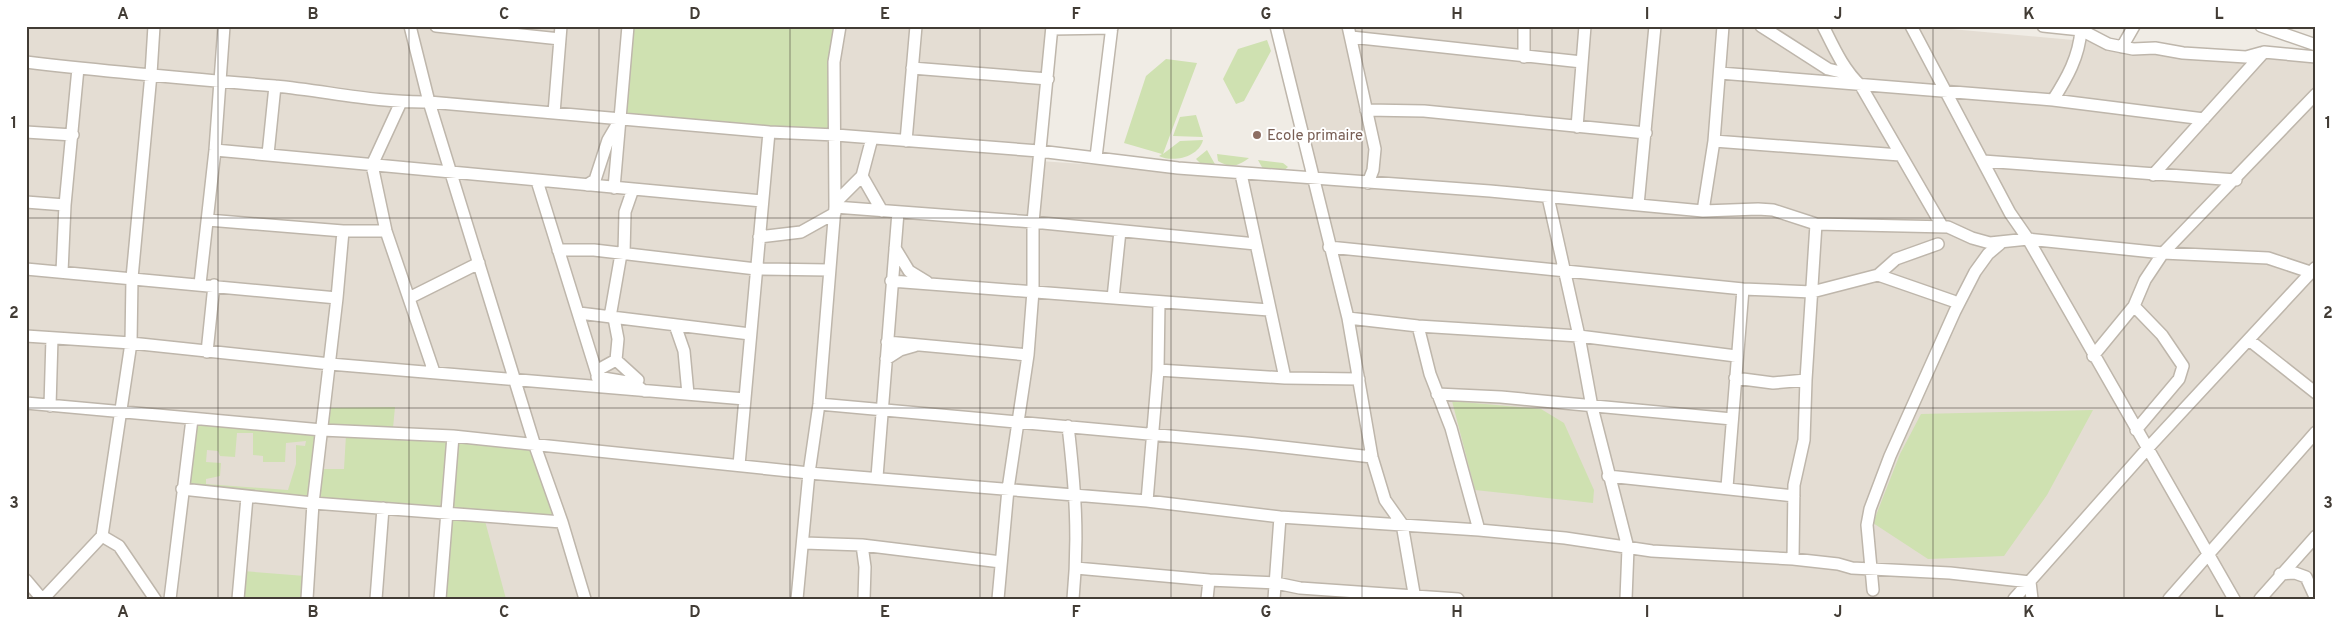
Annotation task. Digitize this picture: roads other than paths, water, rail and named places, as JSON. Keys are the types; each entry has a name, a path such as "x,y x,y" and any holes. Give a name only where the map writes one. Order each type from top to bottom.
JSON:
{"street":[{"path":"26,580 42,599 102,536 130,343 132,278 154,26"},
{"path":"200,284 215,150 224,26"},
{"path":"410,26 429,102 480,262 535,446 562,522 585,599"},
{"path":"436,26 560,39"},
{"path":"554,113 561,26"},
{"path":"614,188 628,26"},
{"path":"797,599 804,543 809,473 819,404 835,208 834,62 840,26"},
{"path":"906,141 916,26"},
{"path":"1276,26 1348,318 1372,457 1385,500 1402,524 1415,598"},
{"path":"1524,26 1524,57"},
{"path":"1577,127 1586,26"},
{"path":"1638,204 1655,26"},
{"path":"1703,211 1714,141 1724,26"},
{"path":"1762,26 1828,69 1849,74"},
{"path":"1824,26 1835,54 1844,64 1849,74 1861,86 1942,226"},
{"path":"2043,26 2081,30 2108,44 2122,47 2246,57 2264,52 2316,56"},
{"path":"2122,47 2134,26"},
{"path":"2261,26 2316,45"},
{"path":"998,599 1008,489 1028,355 1033,291 1033,222 1052,28 1112,27 1096,158"},
{"path":"1914,29 2010,213 2028,239 2093,356 2234,599"},
{"path":"2053,100 2073,65 2079,49 2081,30"},
{"path":"1368,183 1373,170 1375,149 1349,32 1524,57 1582,62"},
{"path":"2153,175 2264,52"},
{"path":"26,62 151,74 219,83 274,86 401,102 429,102 769,132 836,135 1039,151 1240,174 1314,178 1703,211 1758,208 1773,210 1816,224 1942,226 1990,243 2028,239 2163,253 2268,258 2313,269 2014,599"},
{"path":"62,272 65,204 78,68"},
{"path":"912,68 1048,79"},
{"path":"1720,73 1946,93 2053,100 2204,119"},
{"path":"268,154 274,86"},
{"path":"2093,356 2134,306 2145,280 2163,253 2236,180 2316,94"},
{"path":"401,102 372,165 386,230 434,372"},
{"path":"1366,110 1424,111 1646,133"},
{"path":"587,185 594,180 608,140 620,119"},
{"path":"26,132 73,135"},
{"path":"739,465 769,132"},
{"path":"759,237 802,232 835,208 862,176 872,138"},
{"path":"1714,141 1900,156"},
{"path":"215,150 762,201"},
{"path":"1984,161 2236,180"},
{"path":"1240,174 1269,310 1286,378"},
{"path":"862,176 882,211"},
{"path":"537,181 598,378"},
{"path":"598,378 616,360 618,339 612,317 622,254 625,212 633,190"},
{"path":"1548,197 1579,336 1592,407 1608,476 1622,520 1628,548 1626,599"},
{"path":"26,202 65,204"},
{"path":"835,208 1033,222 1256,244"},
{"path":"877,477 898,212"},
{"path":"208,220 343,231 386,230"},
{"path":"1794,559 1794,496 1796,473 1804,440 1816,224"},
{"path":"307,599 313,503 330,364 343,231"},
{"path":"1114,298 1120,231"},
{"path":"1873,590 1873,569 1867,525 1890,456 1961,298 1975,272 1988,254 2001,243"},
{"path":"1329,247 1743,289 1812,292 1878,275 1896,259 1938,244"},
{"path":"894,248 909,271 924,281 936,284"},
{"path":"558,250 594,250 756,269 829,270"},
{"path":"409,298 480,262"},
{"path":"26,269 214,285 337,298"},
{"path":"1878,275 1953,301"},
{"path":"892,282 1269,310"},
{"path":"207,352 214,285"},
{"path":"1726,487 1743,289"},
{"path":"1147,501 1151,435 1158,370 1159,302"},
{"path":"2134,306 2162,335 2182,366 2179,378 2136,430"},
{"path":"579,313 750,334"},
{"path":"1348,318 1418,326 1496,329 1579,336 1736,356"},
{"path":"675,325 684,350 688,394"},
{"path":"1418,326 1424,355 1451,428 1479,530"},
{"path":"26,336 130,343 330,364 515,380 598,378 640,387 688,394 745,399"},
{"path":"50,406 52,338"},
{"path":"2249,340 2316,393"},
{"path":"887,342 1028,355"},
{"path":"886,359 900,350 918,345"},
{"path":"616,360 638,380 640,387"},
{"path":"1158,370 1286,378 1359,379"},
{"path":"1735,378 1773,383 1806,380"},
{"path":"1437,394 1501,397 1732,419"},
{"path":"26,403 322,430 453,436 809,473 877,477 1147,501 1280,517 1479,530 1617,544 1628,548 1652,551 1794,559 1873,569 1950,573 2030,582"},
{"path":"819,404 1247,443 1372,457"},
{"path":"170,599 192,419"},
{"path":"1068,426 1076,495 1076,568 1073,599"},
{"path":"2169,599 2316,432"},
{"path":"440,599 453,436"},
{"path":"1608,476 1726,487 1794,496"},
{"path":"182,489 313,503 562,522"},
{"path":"238,599 247,497"},
{"path":"376,599 383,508"},
{"path":"1274,599 1280,517"},
{"path":"102,536 119,546 155,599"},
{"path":"2260,599 2280,574 2316,536"},
{"path":"804,543 862,545 1001,562"},
{"path":"862,545 865,567 864,599"},
{"path":"1076,568 1209,580 1276,583 1342,595 1458,599"},
{"path":"1865,599 1886,569"},
{"path":"2280,574 2294,573 2311,579 2316,599"},
{"path":"1207,599 1209,580"},
{"path":"2030,582 2032,599"}],"place":[{"name":"Ecole primaire","path":"1257,135"}]}
